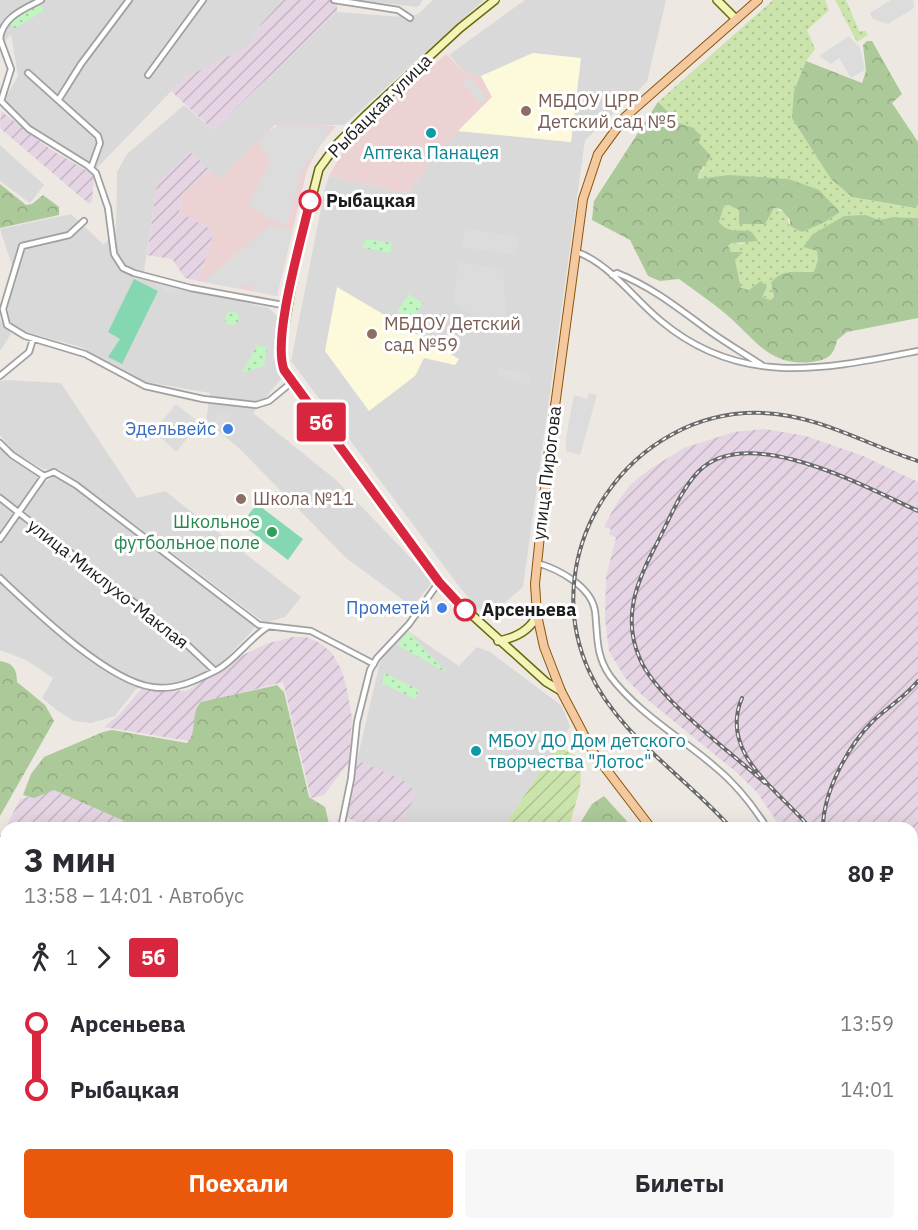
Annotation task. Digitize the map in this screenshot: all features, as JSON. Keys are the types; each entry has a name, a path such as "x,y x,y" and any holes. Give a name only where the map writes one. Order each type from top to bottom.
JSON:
{"main road":[{"name":"Рыбацкая улица","path":"495,0 412,71 327,156 316,179 288,306 281,354 284,370 292,382 439,582 456,602 498,641 546,682 561,691"},
{"path":"717,0 726,3 736,19"},
{"name":"улица Пирогова","path":"646,822 593,752 561,691 544,647 537,615 536,563 577,252 588,180 607,138 631,111 758,0"},
{"path":"498,641 512,638 529,628 537,615"}],"street":[{"path":"41,0 7,21 1,29 0,39 11,69 1,101 29,129 91,168 100,181 108,208 114,254 123,268 191,288 288,306"},
{"path":"59,99 81,64 129,0"},
{"path":"148,75 203,0"},
{"path":"334,0 398,10 410,18"},
{"path":"28,73 98,136 100,143 91,168"},
{"path":"84,221 69,235 22,246 9,292 1,301 7,325 33,339 85,354 145,386 213,401 256,405 269,401 292,382"},
{"path":"577,252 612,275 660,321 690,344 734,361 766,368 844,365 918,351"},
{"path":"612,275 617,273 640,282 766,368"},
{"path":"0,376 29,352 33,339"},
{"path":"0,443 12,455 44,476"},
{"path":"0,538 44,476 54,472 76,485 266,628 311,631 374,664"},
{"name":"улица Миклухо-Маклая","path":"0,498 181,639 215,671"},
{"path":"536,563 564,576 586,593 595,611 595,638 600,657 625,695 731,781 752,804 763,822"},
{"path":"0,578 74,644 137,683 152,687 175,687 215,671 266,628"},
{"path":"342,822 351,779 357,722 367,680 380,654 409,624 439,582"}],"shaded area":[{"path":"0,0 283,0 261,24 249,46 184,78 96,169 32,128 4,100 18,76 11,34 0,47"},
{"path":"283,0 337,0 337,12 213,130 171,91 184,78 249,46 261,24"},
{"path":"355,0 423,0 418,7"},
{"path":"433,0 484,0 344,125 275,125 220,180 190,152 157,184 143,278 269,308 278,317 273,357 282,378 253,413 336,480 433,581 413,607 346,558 240,449 206,421 210,393 140,381 81,347 26,332 11,324 7,309 16,278 0,229 71,214 104,245 116,230 117,172 127,154 184,105 213,130 337,12 404,17 418,14"},
{"path":"525,0 666,0 647,82 585,140 523,587 487,618 461,589 291,361 329,176 406,193 425,171 429,161 458,131 571,142 533,53 481,76 464,72 449,55"},
{"path":"891,0 913,0 914,8 888,24 873,19 870,13"},
{"path":"849,36 860,48 865,70 851,78 839,58 831,64 819,56"},
{"name":"МБДОУ ЦРР Детский сад №5","path":"533,53 581,58 571,142 458,131 492,97 481,76"},
{"path":"446,54 464,72 481,76 492,97 429,161 425,171 406,193 329,176 343,151 355,138"},
{"path":"470,77 486,98 480,103 462,82"},
{"path":"1,111 50,149 94,175 92,201 89,204 0,128"},
{"path":"284,123 336,126 319,147 307,170 277,296 199,281 214,231 179,212 183,193 210,170 220,179 265,133"},
{"path":"278,125 328,127 326,137 302,170 287,225 271,220 248,205 270,161 258,141"},
{"path":"0,145 44,185 30,203 0,181"},
{"path":"190,152 210,170 183,193 179,212 214,231 199,281 185,278 172,259 147,255 157,184"},
{"path":"270,225 292,230 277,296 252,291 253,286 242,284 241,289 203,282"},
{"path":"465,229 518,236 516,255 462,247"},
{"path":"458,262 503,269 508,338 454,303"},
{"path":"149,280 182,287 170,294"},
{"name":"МБДОУ Детский сад №59","path":"337,287 459,359 455,365 424,358 415,376 369,411 325,351"},
{"path":"0,320 11,334 0,351"},
{"path":"499,369 531,374 530,385 498,375"},
{"path":"0,381 61,383 137,498 165,491 301,597 285,617 265,623 59,469 43,469 15,453 0,435"},
{"path":"589,393 597,395 580,455 566,451 566,438 574,395 587,399"},
{"path":"176,404 200,423 176,452 154,431"},
{"path":"216,412 231,415 220,429 216,422"},
{"path":"764,429 806,436 863,456 918,482 918,822 777,822 757,792 735,771 643,696 625,678 609,651 605,619 606,577 616,538 609,534 611,529 604,527 615,506 630,485 650,469 684,448 734,432"},
{"path":"0,447 46,482 54,476 76,488 257,623 251,632 217,668 179,685 150,684 136,689 115,716 91,723 74,721 58,711 42,698 53,678 26,660 0,650"},
{"path":"408,631 459,666 477,647 490,652 562,706 570,727 507,822 408,822 403,820 403,780 357,760 380,662 385,653"},
{"path":"293,637 306,637 320,643 332,653 342,671 347,690 352,718 349,762 324,795 311,798 283,682 198,704 198,720 189,741 104,727 119,715 141,689 187,691 236,658 269,643"},
{"path":"357,760 403,780 417,793 403,820 408,822 357,822 346,817"},
{"path":"54,790 126,822 8,822 20,799"}],"green space":[{"path":"773,0 825,0 829,10 807,30 815,49 806,61 794,91 831,179 852,197 913,208 918,205 918,218 893,217 879,220 866,215 804,247 817,251 818,260 815,272 790,272 780,275 771,284 774,297 770,300 741,288 735,260 742,252 731,252 728,246 732,243 743,244 746,230 731,231 719,222 724,206 729,205 739,210 739,224 759,224 774,208 786,213 790,227 825,222 840,212 728,175 698,179 698,174 704,168 699,143 691,127 679,123 658,102"},
{"path":"835,0 846,0 859,31 866,31 868,35 857,42"},
{"path":"39,4 45,10 14,29 10,22"},
{"path":"867,41 872,41 902,94 892,103 918,142 918,205 914,208 852,197 831,179 792,118 794,91 806,61 862,83 866,71 863,45"},
{"path":"658,102 679,123 691,127 701,135 699,143 711,156 698,174 698,179 728,175 789,179 819,190 840,212 825,222 802,232 790,226 790,220 781,209 774,208 765,224 739,224 739,210 729,205 724,206 719,222 731,230 752,232 758,241 732,243 728,246 731,252 743,252 735,260 741,288 749,290 761,281 767,287 762,297 770,300 774,297 771,283 775,278 790,272 814,272 818,260 817,251 803,247 813,234 844,216 866,215 879,220 893,217 918,218 918,318 847,332 837,340 832,353 826,358 812,362 797,362 774,356 765,350 721,310 679,279 660,281 648,276 630,240 592,220 594,201"},
{"path":"0,184 26,205 32,204 43,195 59,207 59,215 0,228"},
{"path":"365,239 392,243 390,253 363,248"},
{"path":"134,279 158,291 122,364 108,357 120,339 108,332"},
{"path":"408,294 423,303 412,322 397,313"},
{"path":"232,311 237,313 239,318 237,323 232,325 227,323 225,318 227,313"},
{"path":"257,345 267,348 264,366 242,373"},
{"name":"Школьное футбольное поле","path":"257,504 303,539 288,560 241,524"},
{"path":"408,631 447,673 397,645"},
{"path":"0,661 13,667 17,682 45,705 54,721 0,816"},
{"path":"385,673 419,690 415,699 381,683"},
{"path":"277,685 284,692 309,797 325,807 329,822 126,822 54,790 34,798 23,795 31,774 44,757 103,732 112,730 187,743 192,734 196,712 201,702"},
{"path":"557,746 582,759 580,787 571,822 507,822"},
{"path":"604,796 628,822 581,822 592,804"}],"railway":[{"path":"725,822 635,735 617,715 589,671 575,625 574,579 585,535 606,495 635,461 672,434 715,418 763,413 803,419 918,461"},
{"path":"765,783 696,724 662,690 640,659 635,644 632,615 637,588 679,498 698,472 719,458 746,453 776,456 807,464 839,475 918,511"},
{"path":"823,822 832,785 846,756 873,721 918,681"},
{"path":"742,698 737,718 738,737 745,754 769,785 804,822"}],"bus line":[{"name":"5б","path":"310,201 283,329 281,354 284,370 439,582 465,610"}],"place":[{"name":"МБДОУ ЦРР Детский сад №5","path":"526,111"},
{"name":"Аптека Панацея","path":"431,133"},
{"name":"Рыбацкая","path":"310,201"},
{"name":"МБДОУ Детский сад №59","path":"372,334"},
{"name":"Эдельвейс","path":"228,429"},
{"name":"Школа №11","path":"241,499"},
{"name":"Школьное футбольное поле","path":"272,532"},
{"name":"Прометей","path":"442,608"},
{"name":"Арсеньева","path":"465,610"},
{"name":"МБОУ ДО Дом детского творчества \"Лотос\"","path":"476,751"}]}
